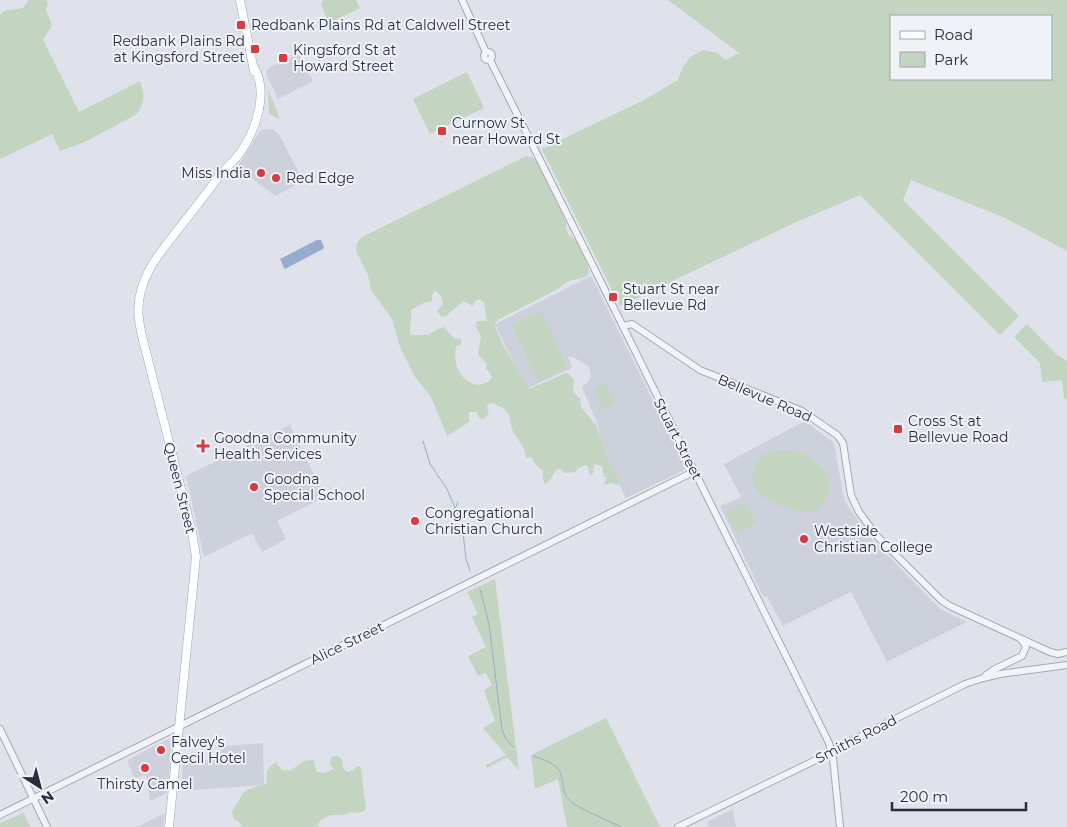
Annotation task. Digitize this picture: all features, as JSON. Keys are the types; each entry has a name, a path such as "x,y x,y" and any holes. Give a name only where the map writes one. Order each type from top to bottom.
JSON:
{"main road":[{"name":"Queen Street","path":"170,827 196,557 192,532 143,340 138,315 138,304 144,281 154,261 219,176 246,136 255,99 254,67 240,0"}],"street":[{"name":"Stuart Street","path":"462,0 486,52 484,58 490,60 824,733 831,752 840,827"},
{"name":"Bellevue Road","path":"623,326 632,324 700,370 802,411 829,428 843,443 853,500 859,512 876,535 946,604 1020,639"},
{"name":"Alice Street","path":"0,815 695,472"},
{"path":"1020,639 1050,652 1058,654 1067,652"},
{"path":"983,678 995,669 1022,656 1026,647 1020,639"},
{"name":"Smiths Road","path":"678,827 965,684 1000,674 1067,666"},
{"name":"Smiths Road","path":"1040,669 1067,669"},
{"path":"181,708 187,716 196,718"},
{"path":"0,729 47,827"},
{"path":"164,734 172,736 178,742"}],"shaded area":[{"path":"299,53 313,81 278,99 266,74 268,68"},
{"path":"273,129 280,136 303,181 275,196 237,167 261,130"},
{"path":"591,276 686,467 684,470 626,498 602,451 598,425 582,387 591,376 587,365 573,357 568,357 572,368 526,389 495,324"},
{"name":"Westside Christian College","path":"805,421 834,443 843,494 847,505 868,535 940,609 967,622 887,662 851,592 783,626 767,597 763,596 720,506 741,497 724,464"},
{"name":"Goodna Special School","path":"290,425 325,497 277,521 286,539 262,552 252,533 204,557 186,476"},
{"path":"168,739 172,739 167,793 150,801 146,775 134,778 127,760"},
{"path":"263,743 264,785 181,791 183,761 221,759 221,746"},
{"path":"733,809 736,827 708,827 707,822"},
{"path":"165,813 163,827 137,827"}],"green space":[{"path":"29,0 46,0 48,2 46,10 52,25 43,40 79,112 140,81 143,90 143,102 137,114 85,142 60,151 52,134 0,159 0,15 4,11 23,8"},
{"path":"323,0 356,0 360,8 329,23 321,5"},
{"path":"668,0 1067,0 1067,251 1005,218 911,180 903,200 1019,316 1000,335 860,195 794,223 620,306 542,149 644,100 678,80 682,69 690,57 703,50 718,53 725,60 739,53"},
{"path":"467,72 484,108 430,134 413,99"},
{"path":"268,89 280,119 269,114"},
{"path":"526,156 534,158 566,222 566,229 569,235 576,241 582,251 589,273 586,277 569,281 556,290 496,321 495,326 503,345 529,389 566,373 574,380 574,393 580,399 581,407 596,425 608,459 619,479 617,485 611,483 604,485 607,477 604,477 602,466 594,464 593,473 590,476 587,465 578,468 575,472 565,473 560,469 556,470 545,484 543,471 531,457 526,458 524,449 512,429 507,413 501,407 492,403 488,404 489,414 483,419 479,418 477,412 469,412 469,422 447,436 431,397 415,377 400,347 392,319 371,290 368,275 356,251 357,243 362,237","holes":["435,290 441,296 443,304 437,311 441,317 446,316 463,301 473,306 475,301 480,299 484,303 487,321 477,321 476,327 481,336 478,354 487,364 486,369 492,378 488,382 477,385 461,375 455,358 456,346 459,346 461,339 454,338 444,327 428,335 411,335 411,310 425,302 432,301 432,295"]},
{"path":"541,311 568,368 538,382 511,325"},
{"path":"1027,324 1056,354 1067,361 1067,399 1064,399 1062,380 1042,382 1040,363 1014,337"},
{"path":"605,383 614,404 602,409 593,388"},
{"path":"776,450 802,454 823,468 829,477 830,488 826,499 816,510 803,512 785,507 767,499 755,488 752,477 755,463 764,455"},
{"path":"746,502 756,523 736,533 726,512"},
{"path":"495,579 519,771 507,757 487,768 486,765 506,755 483,728 495,721 484,690 492,685 486,673 478,676 468,656 486,647 472,617 478,614 467,592"},
{"path":"606,718 660,827 567,827 558,779 535,789 531,755"},
{"path":"337,756 342,759 343,768 347,772 359,766 361,769 366,808 364,811 331,815 322,819 317,825 320,827 242,827 234,819 232,812 243,793 249,789 266,784 267,770 276,762 282,770 290,771 304,761 313,760 317,772 324,773 334,769 330,764 331,757"},
{"path":"24,813 30,827 0,827 0,823"}],"water":[{"path":"317,240 321,240 323,249 284,268 280,259"}],"waterway":[{"path":"423,441 430,464 447,489 462,524 466,559 470,571"},
{"path":"455,509 458,502"},
{"path":"480,589 489,624 502,730 506,739 513,747"},
{"path":"533,756 557,767 561,774 565,794 569,800 621,827"}],"place":[{"name":"Redbank Plains Rd at Caldwell Street","path":"241,25"},
{"name":"Redbank Plains Rd at Kingsford Street","path":"255,49"},
{"name":"Kingsford St at Howard Street","path":"283,58"},
{"name":"Curnow St near Howard St","path":"442,131"},
{"name":"Miss India","path":"261,173"},
{"name":"Red Edge","path":"276,178"},
{"name":"Stuart St near Bellevue Rd","path":"613,297"},
{"name":"Cross St at Bellevue Road","path":"898,429"},
{"name":"Goodna Community Health Services","path":"203,446"},
{"name":"Goodna Special School","path":"254,487"},
{"name":"Congregational Christian Church","path":"415,521"},
{"name":"Westside Christian College","path":"804,539"},
{"name":"Falvey's Cecil Hotel","path":"161,750"},
{"name":"Thirsty Camel","path":"145,768"}]}
